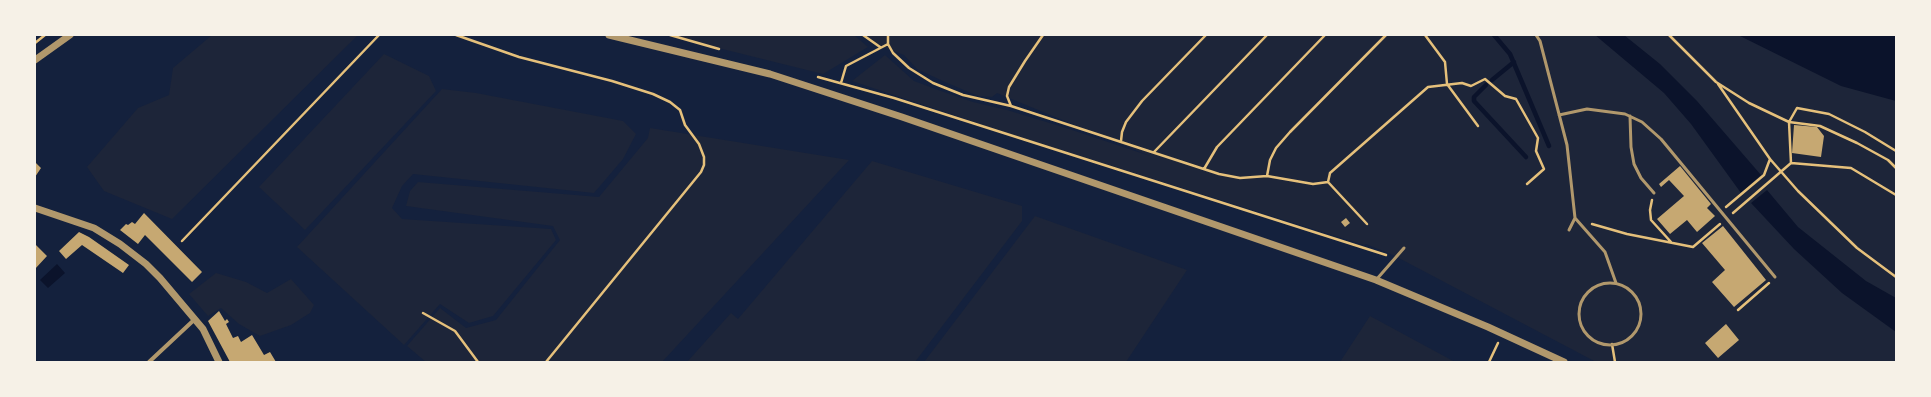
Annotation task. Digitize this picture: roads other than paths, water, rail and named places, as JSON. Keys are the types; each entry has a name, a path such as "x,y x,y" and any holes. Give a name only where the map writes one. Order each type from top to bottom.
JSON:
{"street":[{"path":"35,60 70,35"},
{"path":"609,35 770,74 902,117 1376,280 1503,334 1564,362"},
{"path":"35,208 94,228 120,244 160,278 203,329 219,362"},
{"path":"150,362 195,320"}],"lane":[{"path":"1536,35 1540,42 1567,145 1574,218 1569,230"},
{"path":"1559,115 1587,109 1610,111 1630,116 1642,122 1661,139 1775,278"},
{"path":"1630,116 1631,147 1634,164 1641,178 1654,193"},
{"path":"1574,218 1605,252 1616,283 1629,289 1639,303 1641,312 1640,322 1630,338 1622,342 1602,344 1585,332 1581,323 1579,312 1581,302 1587,293 1595,286 1605,283 1616,283"},
{"path":"1376,280 1404,248"}],"waterway":[{"path":"1494,35 1510,54 1549,146"},
{"path":"1492,80 1514,62"},
{"path":"1486,85 1474,97 1474,101 1526,157"}]}
